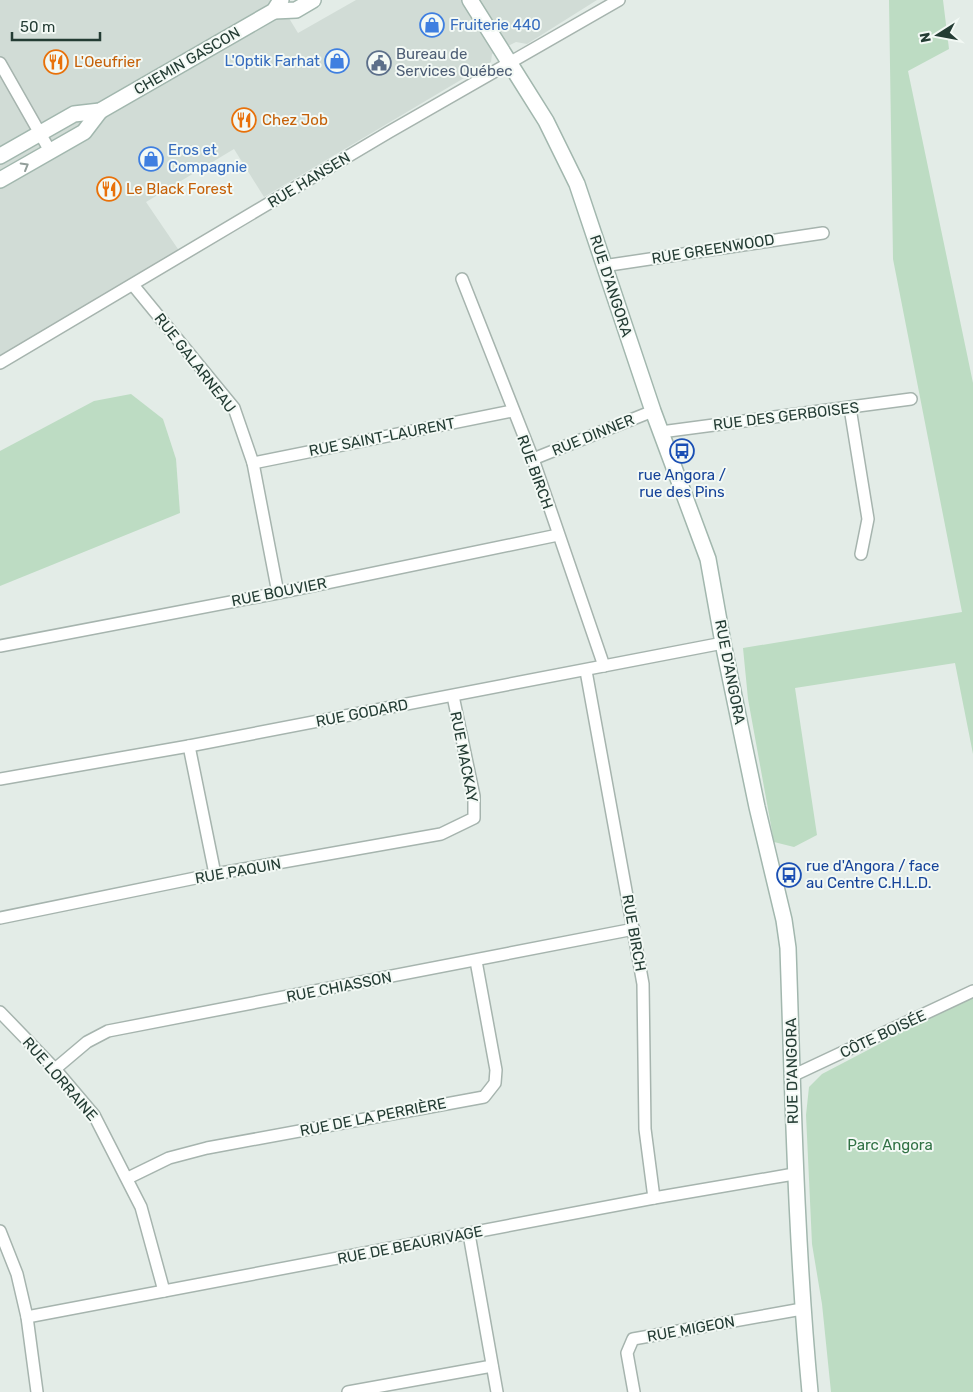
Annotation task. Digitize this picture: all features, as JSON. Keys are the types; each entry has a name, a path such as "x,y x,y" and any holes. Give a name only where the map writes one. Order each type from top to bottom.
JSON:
{"street":[{"name":"CHEMIN GASCON","path":"0,180 84,132 100,111 277,5 296,10 313,0"},
{"name":"RUE D'ANGORA","path":"470,0 510,62 568,163 588,214 603,266 653,411 708,558 757,807 784,920 788,948 794,1174 802,1309 810,1392"},
{"name":"RUE HANSEN","path":"0,363 510,62 619,0"},
{"path":"0,63 50,151"},
{"name":"CHEMIN GASCON","path":"0,156 74,114 100,111"},
{"name":"RUE GREENWOOD","path":"603,266 823,233"},
{"name":"RUE BIRCH","path":"462,279 512,411 533,459 604,666"},
{"name":"RUE GALARNEAU","path":"133,285 234,408 253,463 278,593"},
{"name":"RUE DES GERBOISES","path":"661,432 911,399"},
{"path":"850,408 868,519 862,554"},
{"name":"RUE SAINT-LAURENT","path":"253,463 512,411"},
{"name":"RUE DINNER","path":"533,459 653,411"},
{"name":"RUE BOUVIER","path":"0,646 278,593 558,535"},
{"name":"RUE GODARD","path":"0,779 190,746 724,643"},
{"name":"RUE BIRCH","path":"586,671 643,984 645,1129 654,1198"},
{"name":"RUE MACKAY","path":"452,696 474,796 474,818"},
{"path":"190,746 215,874"},
{"name":"RUE PAQUIN","path":"0,918 215,874 441,834 474,818"},
{"name":"RUE CHIASSON","path":"55,1069 87,1042 108,1031 634,929"},
{"name":"RUE DE LA PERRIÈRE","path":"128,1178 169,1158 207,1148 484,1097 495,1083 496,1070 476,961"},
{"name":"CÔTE BOISÉE","path":"792,1076 973,990"},
{"name":"RUE LORRAINE","path":"0,1012 55,1069 94,1115 128,1178 141,1207 164,1291"},
{"name":"RUE DE BEAURIVAGE","path":"26,1317 654,1198 794,1174"},
{"path":"0,1231 17,1274 26,1317 37,1392"},
{"path":"469,1234 497,1392"},
{"name":"RUE MIGEON","path":"634,1392 627,1353 633,1339 802,1309"},
{"path":"348,1392 492,1366"}],"shaded area":[{"path":"0,0 278,0 298,33 356,0 597,0 527,44 516,42 492,54 491,62 264,197 234,149 146,202 180,252 0,363"}],"green space":[{"path":"889,0 943,0 949,49 908,71 973,383 973,754 955,663 795,688 817,835 794,847 774,842 748,699 743,648 962,612 893,259"},
{"path":"131,394 163,419 176,459 180,513 0,586 0,451 94,401"},
{"name":"Parc Angora","path":"973,995 973,1392 831,1392 822,1304 812,1244 806,1115 809,1087 822,1074"}],"place":[{"name":"Fruiterie 440","path":"432,25"},
{"name":"L'Optik Farhat","path":"337,61"},
{"name":"L'Oeufrier","path":"56,62"},
{"name":"Bureau de Services Québec","path":"379,63"},
{"name":"Chez Job","path":"244,120"},
{"name":"Eros et Compagnie","path":"151,159"},
{"name":"Le Black Forest","path":"109,189"},
{"name":"rue Angora / rue des Pins","path":"682,451"},
{"name":"rue d'Angora / face au Centre C.H.L.D.","path":"789,875"}]}
